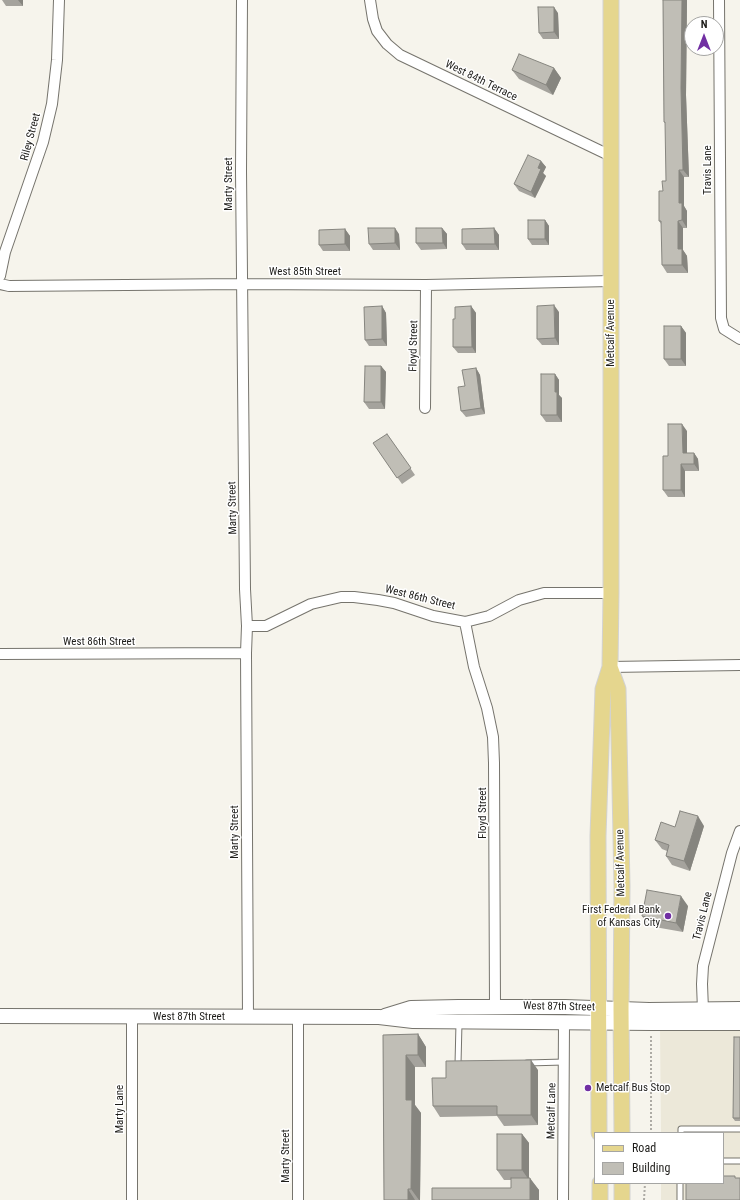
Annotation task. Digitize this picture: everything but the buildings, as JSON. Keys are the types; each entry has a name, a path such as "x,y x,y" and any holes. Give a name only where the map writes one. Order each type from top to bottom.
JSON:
{"main road":[{"name":"Metcalf Avenue","path":"599,1132 598,836 603,689 610,667 611,593 611,0"},
{"name":"Metcalf Avenue","path":"610,667 618,689 622,886 622,1132"},
{"path":"600,1184 600,1200"},
{"path":"622,1184 622,1200"}],"street":[{"name":"Riley Street","path":"0,276 5,252 43,142 52,104 57,60 59,0"},
{"name":"Marty Street","path":"242,0 242,284 245,589 247,626 248,1017"},
{"name":"West 84th Terrace","path":"370,0 373,19 377,31 387,44 400,55 611,156"},
{"name":"Travis Lane","path":"719,0 721,318 724,329 736,337"},
{"name":"West 85th Street","path":"0,284 9,286 242,284 426,285 611,281"},
{"name":"Floyd Street","path":"425,408 426,285"},
{"name":"West 86th Street","path":"247,626 266,626 310,604 341,597 378,600 432,616 465,622 489,616 519,600 544,593 611,593"},
{"name":"Floyd Street","path":"465,622 474,667 493,737 495,1007"},
{"name":"West 86th Street","path":"0,654 246,653"},
{"path":"610,667 740,665"},
{"name":"Travis Lane","path":"702,1010 703,966 732,853 740,831"},
{"name":"West 87th Street","path":"378,1017 411,1008 599,1008 621,1016 651,1023 740,1023"},
{"name":"West 87th Street","path":"0,1016 378,1017 412,1021 599,1023 621,1016 702,1010 740,1009"},
{"name":"Marty Lane","path":"132,1017 132,1200"},
{"name":"Marty Street","path":"298,1017 298,1200"},
{"name":"Metcalf Lane","path":"563,1200 564,1022"}],"lane":[{"path":"459,1022 458,1064 466,1064"},
{"path":"519,1063 564,1062"},
{"path":"681,1132 681,1129 740,1130"},
{"path":"724,1162 740,1162"},
{"path":"680,1184 680,1200"}],"path":[{"path":"651,1023 651,1132"},
{"path":"644,1200 645,1184"}],"shaded area":[{"path":"660,1027 740,1027 740,1200 661,1200 661,1184 724,1184 724,1132 661,1132"}],"place":[{"name":"First Federal Bank of Kansas City","path":"668,916"},
{"name":"Metcalf Bus Stop","path":"588,1088"}]}
